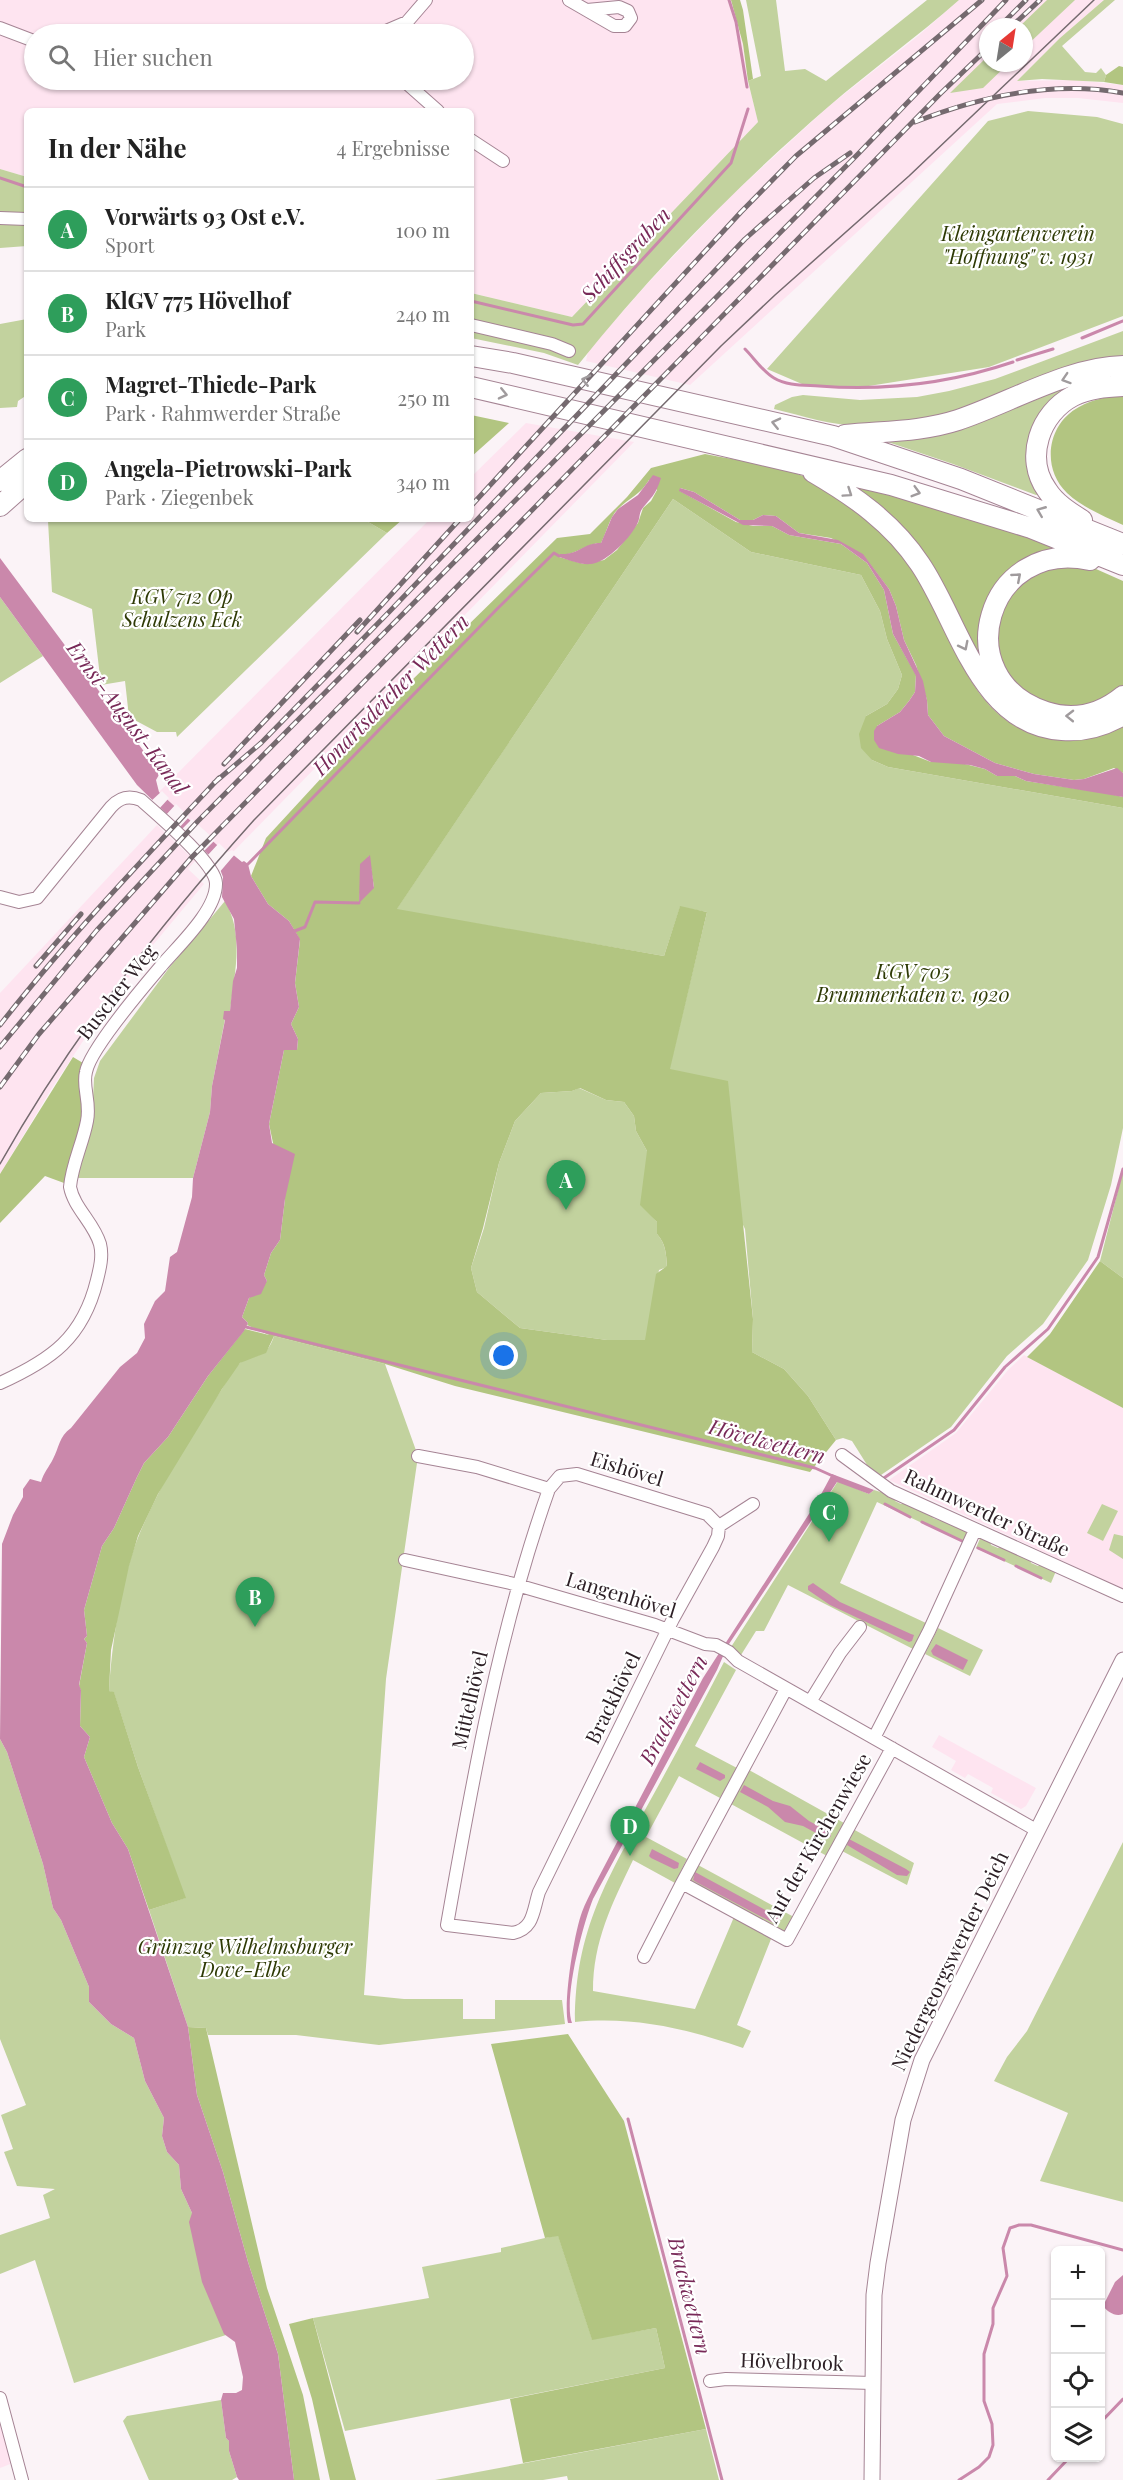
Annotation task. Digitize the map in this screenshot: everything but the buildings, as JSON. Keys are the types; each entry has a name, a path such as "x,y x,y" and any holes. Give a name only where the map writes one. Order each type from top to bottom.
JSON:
{"highway":[{"path":"474,356 513,363 833,436 950,475 1119,542"},
{"path":"833,436 919,430 957,420 1040,387 1085,373 1123,366"},
{"path":"1119,542 1071,513 1053,498 1041,481 1036,454 1043,426 1061,404 1087,390 1123,386"},
{"path":"474,388 900,488 997,517 1123,567"},
{"path":"0,481 24,461"},
{"path":"798,463 867,507 904,543 929,578 985,683 1004,706 1036,725 1052,730 1069,731 1097,727 1123,715"},
{"path":"0,506 24,485"},
{"path":"1123,567 1071,556 1041,561 1013,579 1002,592 994,607 988,637 992,663 998,675 1014,695 1040,710 1068,717 1080,716 1104,709 1123,696"}],"street":[{"path":"402,24 407,22 426,0"},
{"path":"569,0 587,10"},
{"path":"0,28 24,37"},
{"path":"414,90 435,108"},
{"path":"474,142 503,161"},
{"path":"0,218 24,219"},
{"path":"474,326 552,344 569,351"},
{"name":"Buscher Weg","path":"0,897 19,902 37,898 111,807 119,800 128,797 145,804 206,862 216,882 211,905 100,1045 86,1068 89,1110 70,1187 74,1199 99,1240 102,1251 101,1264 89,1306 67,1341 44,1362 0,1383"},
{"name":"Rahmwerder Straße","path":"842,1455 884,1487 1123,1596"},
{"path":"418,1456 477,1467 549,1489"},
{"name":"Eishövel","path":"549,1489 560,1476 577,1474 707,1514 719,1526"},
{"name":"Mittelhövel","path":"528,1927 513,1933 447,1925 484,1722 534,1530 549,1489"},
{"path":"719,1526 753,1504"},
{"name":"Brackhövel","path":"528,1927 539,1892 668,1629 717,1540 719,1526"},
{"path":"874,1738 929,1631 975,1530"},
{"name":"Langenhövel","path":"405,1560 519,1585 668,1629 724,1650 738,1661 786,1689 1038,1831"},
{"path":"810,1702 840,1653 860,1627"},
{"name":"Niedergeorgswerder Deich","path":"872,2480 874,2295 903,2120 912,2086 930,2045 1123,1660"},
{"path":"644,1957 786,1689"},
{"name":"Auf der Kirchenwiese","path":"682,1883 787,1940 891,1748"},
{"name":"Hövelbrook","path":"710,2381 726,2379 873,2384"},
{"path":"0,2398 22,2480"}],"shaded area":[{"path":"0,0 731,0 743,44 748,81 758,122 572,317 474,294 474,108 24,108 24,176 0,169"},
{"path":"959,0 1104,0 1033,65 1033,18 979,18 979,72 1026,72 1017,81 1075,80 1123,85 1123,103 1078,98 1045,98 997,104 690,385 586,361 588,351 647,284 731,196 829,106 918,36"},
{"path":"526,423 634,442 229,856 159,792 427,522 474,522 474,474"},
{"path":"653,475 661,478 657,488 641,511 635,528 618,548 604,559 591,564 559,557 560,554 572,553 589,545 601,543 618,509 638,495"},
{"path":"680,488 694,492 740,520 753,520 763,515 776,516 799,533 838,540 863,554 889,589 896,606 904,640 923,681 928,715 944,736 995,763 1034,774 1074,780 1117,768 1123,773 1123,797 1026,781 1015,776 997,776 985,769 970,765 931,762 919,756 898,754 879,748 874,740 874,731 877,726 900,712 909,701 915,692 916,676 893,634 884,590 867,563 841,544 789,535 772,526 743,525 679,491"},
{"path":"0,558 160,773 156,780 159,792 228,855 231,853 248,864 251,876 268,904 289,921 300,939 295,983 299,1007 291,1024 298,1039 297,1050 284,1050 269,1124 272,1143 295,1154 285,1199 280,1240 271,1253 264,1275 267,1281 261,1294 249,1298 242,1317 248,1323 244,1331 208,1376 168,1437 144,1463 114,1528 102,1546 84,1610 87,1636 84,1639 87,1643 79,1685 81,1690 80,1726 90,1737 84,1757 112,1823 128,1849 188,2027 197,2095 223,2172 248,2262 278,2354 294,2480 239,2480 237,2477 229,2451 229,2441 226,2438 221,2400 223,2393 236,2393 242,2390 243,2377 235,2342 224,2334 202,2282 189,2222 192,2213 181,2189 179,2165 167,2152 162,2136 164,2118 145,2081 134,2038 111,2024 89,2002 89,1987 61,1920 53,1908 43,1864 7,1752 0,1739 2,1544 23,1497 23,1489 30,1479 41,1482 64,1435 120,1367 137,1353 145,1338 144,1324 155,1301 165,1291 170,1257 177,1252 192,1197 193,1178 210,1112 212,1086 225,1020 223,1019 224,1011 230,1011 233,981 237,968 237,949 234,919 222,897 223,877 218,864 137,785 0,597"},
{"path":"157,825 195,861 188,869 204,884 147,952 91,1029 0,1174 0,993"},
{"path":"370,855 374,888 359,903 360,864"},
{"path":"1024,1355 1123,1408 1123,1589 889,1480 956,1433 1008,1370"},
{"path":"832,1474 874,1490 869,1494 837,1482 727,1647 717,1670 593,1899 575,1961 570,1997 572,2023 568,2023 567,2000 570,1968 579,1922 586,1902 703,1678 818,1500"},
{"path":"813,1583 840,1602 914,1635 912,1641 909,1642 830,1605 808,1590 808,1586"},
{"path":"936,1644 968,1660 963,1670 933,1655 931,1651"},
{"path":"939,1735 1036,1788 1026,1806 1021,1809 991,1793 993,1788 968,1774 965,1778 951,1770 956,1761 932,1747"},
{"path":"700,1762 725,1775 725,1778 720,1781 696,1769"},
{"path":"744,1785 773,1801 790,1806 809,1821 830,1832 831,1836 827,1839 803,1826 785,1822 768,1807 740,1792"},
{"path":"849,1839 910,1872 907,1876 897,1875 847,1845"},
{"path":"652,1849 679,1863 678,1868 674,1869 651,1858 649,1856"},
{"path":"695,1872 781,1919 775,1924 696,1882 693,1880"},
{"path":"1123,2275 1123,2314 1120,2315 1109,2312 1105,2308 1105,2302 1115,2282"},
{"path":"0,2415 13,2463 0,2468"}],"green space":[{"path":"731,0 740,0 743,10 753,79 748,81 743,44"},
{"path":"746,0 776,0 785,71 805,69 826,81 927,0 959,0 828,107 761,167 666,263 578,365 544,353 474,339 474,294 572,317 758,122 748,81 761,76"},
{"path":"1047,0 1075,0 1033,40 1033,18 1028,18"},
{"path":"1104,0 1115,0 1062,46 1085,72 1096,73 1101,68 1106,75 1104,82 1042,79 1017,81 1026,72 1033,72 1033,65"},
{"path":"979,65 979,72 1000,72 983,88 950,93"},
{"path":"1119,66 1123,67 1123,85 1104,82 1106,75"},
{"name":"Kleingartenverein \"Hoffnung\" v. 1931","path":"1028,111 1097,117 1123,124 1123,316 989,367 856,388 802,384 767,369 988,121"},
{"path":"0,169 24,176 24,246 0,248"},
{"path":"24,320 24,397 18,401 17,407 0,408 0,324"},
{"path":"1123,331 1123,360 962,412 896,424 852,426 774,409 775,405 792,397 803,395 860,400 917,397 949,391 995,379"},
{"path":"1065,385 1066,389 1053,399 1039,494 1036,495 879,439"},
{"path":"1123,395 1123,525 1087,507 1067,493 1053,471 1051,447 1060,424 1079,407 1090,402"},
{"path":"474,416 509,423 474,454"},
{"path":"705,454 784,470 814,481 830,490 875,523 913,568 966,672 981,695 1000,715 1023,730 1062,740 1098,737 1123,726 1123,773 1114,768 1084,779 1074,780 1034,774 995,763 944,736 928,715 927,700 916,665 904,640 896,606 889,589 863,555 831,538 799,533 776,516 763,515 753,520 740,520 694,492 680,488 680,491 736,522 753,526 772,526 789,535 841,544 867,563 884,590 893,634 916,675 915,692 909,701 900,712 877,726 913,755 931,762 957,762 985,769 997,776 1015,776 1026,781 1123,797 1123,808 888,767 872,760 861,748 859,734 866,716 887,704 898,689 902,675 887,639 880,611 861,575 751,552 673,499 397,909 664,956 680,906 707,912 670,1069 728,1081 753,1319 752,1352 784,1369 808,1396 836,1440 810,1472 455,1386 385,1364 274,1336 266,1353 240,1363 222,1389 158,1494 138,1536 129,1566 111,1650 109,1691 114,1692 138,1767 186,1898 149,1910 128,1849 112,1823 84,1757 90,1737 80,1726 81,1691 79,1686 87,1643 84,1639 87,1636 84,1610 102,1546 114,1528 144,1463 168,1437 208,1376 245,1329 269,1335 247,1325 248,1323 242,1317 249,1298 267,1281 264,1275 271,1253 280,1240 285,1199 269,1124 284,1050 297,1050 298,1039 291,1024 299,1007 295,983 300,940 289,921 268,904 251,876 266,838 408,684 557,538 590,534 627,497 651,468","holes":["649,480 657,490 651,501 643,508 638,523 617,550 604,560 584,564 559,557 601,543 615,513","369,856 374,887 359,902 361,883","580,1088 606,1100 624,1102 634,1116 636,1131 647,1151 640,1205 657,1222 657,1234 664,1245 667,1266 656,1274 645,1340 607,1340 520,1328 477,1292 471,1268 499,1163 515,1121 541,1093 572,1091"]},
{"path":"853,484 946,509 1055,546 1055,549 1038,553 1008,573 985,665 952,607 851,487"},
{"name":"KGV 705 Brummerkaten v. 1920","path":"673,499 751,552 861,575 880,611 887,639 902,675 898,689 887,704 866,716 872,760 888,767 1123,808 1123,1128 1111,1185 1088,1260 1043,1324 1007,1356 951,1427 881,1475 869,1468 852,1441 843,1438 836,1440 808,1396 784,1369 752,1352 753,1319 745,1229 669,1070 707,912 680,907 664,956 396,910"},
{"name":"KGV 712 Op Schulzens Eck","path":"48,522 368,522 387,533 177,737 176,732 157,732 129,717 125,681 101,685 92,609 52,592"},
{"path":"368,522 400,522 387,533"},
{"path":"1057,563 1087,565 1123,581 1123,688 1091,708 1042,705 1003,672 995,625 1017,583"},
{"path":"0,597 43,656 0,683"},
{"path":"225,901 235,928 235,969 230,1012 224,1011 225,1019 212,1086 210,1112 193,1178 75,1178 92,1122 94,1078 100,1061 169,968"},
{"path":"73,1057 83,1063 81,1072 86,1108 64,1183 45,1176 0,1223 0,1174"},
{"path":"579,1088 606,1100 624,1102 634,1116 636,1131 647,1151 650,1214 657,1222 657,1234 664,1245 667,1267 659,1270 646,1340 607,1340 520,1328 477,1292 471,1268 484,1228 499,1163 515,1121 541,1093 572,1091"},
{"path":"1123,1171 1123,1278 1100,1261"},
{"path":"1100,1261 1123,1278 1123,1408 1027,1357 1050,1334"},
{"name":"Grünzug Wilhelmsburger Dove-Elbe","path":"274,1336 385,1364 418,1456 386,1679 364,1995 404,1999 463,1999 463,2019 495,2019 495,2000 562,2000 565,2024 379,2045 296,2035 208,2035 206,2028 188,2027 149,1910 185,1898 114,1693 109,1691 112,1653 127,1571 139,1535 156,1497 237,1365 264,1353"},
{"path":"838,1481 869,1494 874,1490 894,1496 895,1501 901,1504 906,1502 931,1514 933,1518 945,1520 967,1532 963,1542 877,1502 840,1583 926,1623 913,1649 788,1585 764,1631 756,1631 741,1655 731,1647"},
{"path":"1102,1504 1118,1511 1103,1541 1087,1533"},
{"path":"1114,1534 1123,1536 1123,1559 1109,1550"},
{"path":"981,1536 990,1540 991,1545 998,1548 1002,1546 1030,1559 1031,1563 1038,1566 1041,1564 1056,1571 1051,1583 976,1548"},
{"path":"938,1628 983,1650 970,1676 925,1654"},
{"path":"724,1662 736,1670 695,1746 737,1768 720,1798 679,1776 646,1837 687,1859 675,1883 633,1860 600,1939 593,1991 695,2009 734,1917 771,1939 737,2025 751,2031 743,2048 702,2035 660,2026 618,2021 575,2022 581,1959 597,1905 621,1854"},
{"path":"0,1739 7,1752 43,1864 53,1908 61,1920 89,1987 89,2002 111,2024 134,2038 145,2081 164,2118 162,2136 167,2152 179,2165 181,2189 192,2213 226,2335 74,2383 35,2260 0,2274 0,2235 50,2218 43,2195 55,2189 17,2186 4,2152 13,2149 1,2115 26,2105 0,2039"},
{"path":"749,1770 844,1823 827,1856 731,1804"},
{"path":"853,1829 914,1863 907,1885 842,1851"},
{"path":"1123,1842 1123,2202 1040,2181 1068,2113 994,2081 1007,2057 1027,2031"},
{"path":"698,1865 794,1917 785,1934 689,1882"},
{"path":"188,2027 206,2028 267,2288 303,2395 320,2480 294,2480 278,2354 248,2262 223,2172 197,2095"},
{"path":"568,2034 624,2121 706,2429 523,2463 510,2399 665,2368 656,2328 592,2340 558,2236 545,2238 491,2044"},
{"path":"558,2235 592,2339 656,2328 665,2368 345,2431 313,2318 429,2298 422,2267 501,2252 501,2248"},
{"path":"313,2318 356,2480 330,2480 312,2399 289,2324"},
{"path":"221,2400 226,2438 229,2441 229,2451 237,2477 232,2480 149,2480 123,2421 127,2416"},
{"path":"706,2429 719,2480 568,2480 567,2476 543,2480 435,2480"}],"pier":[{"path":"162,791 169,798 158,810 150,802"},
{"path":"176,804 189,817 178,829 165,816"},
{"path":"192,819 215,840 203,852 180,831"},
{"path":"219,843 228,852 232,850 236,853 218,874 215,865 207,856"}],"waterway":[{"name":"Schiffsgraben","path":"729,0 736,22 747,87"},
{"name":"Schiffsgraben","path":"474,302 573,325 583,324 731,163 748,109"},
{"name":"Schiffsgraben","path":"0,178 24,186"},
{"path":"1082,338 1123,321"},
{"path":"745,349 770,375 779,381 796,385 868,387 917,384 966,375 1013,362"},
{"path":"1017,360 1053,349"},
{"name":"Honartsdeicher Wettern","path":"248,864 497,609 554,553 559,556"},
{"name":"Honartsdeicher Wettern","path":"292,932 305,927 315,902 359,903"},
{"name":"Hövelwettern","path":"881,1480 954,1430 1005,1367 1048,1329 1098,1257 1123,1169"},
{"name":"Hövelwettern","path":"246,1327 815,1468 835,1477"},
{"path":"885,1504 910,1517"},
{"path":"922,1522 962,1541"},
{"path":"978,1548 1004,1560"},
{"path":"1016,1566 1041,1578"},
{"name":"Brackwettern","path":"628,2119 722,2480"},
{"path":"959,2480 979,2467 989,2457 993,2445 992,2424 984,2401 984,2354 993,2324 993,2308 1007,2276 1003,2248 1010,2228 1031,2225 1123,2250"},
{"path":"1105,2418 1123,2399"},
{"path":"1048,2480 1065,2462"}],"tram line":[{"path":"0,1164 56,1072 86,1028 150,942 254,820 721,346 909,176 1094,0"}],"railway":[{"path":"474,503 741,212 796,156 982,0"},
{"path":"0,1047 97,930 198,821 858,154 1006,0"},
{"path":"1008,18 1026,0"},
{"path":"1021,18 1040,0"},
{"path":"0,1087 39,1034 192,857 979,57"},
{"path":"915,122 965,105 1017,93 1070,88 1123,93"},
{"path":"214,783 261,743 390,611 745,239 814,178 850,153"},
{"path":"357,632 457,522"},
{"path":"224,764 360,620"},
{"path":"0,1025 79,930 219,778"},
{"path":"36,966 81,914"}],"place":[{"name":"Vorwärts 93 Ost e.V.","path":"566,1210"},
{"name":"Magret-Thiede-Park","path":"829,1542"},
{"name":"KlGV 775 Hövelhof","path":"255,1627"},
{"name":"Angela-Pietrowski-Park","path":"630,1856"}],"water label":[{"name":"Ernst-August-Kanal","path":"127,718"}]}
